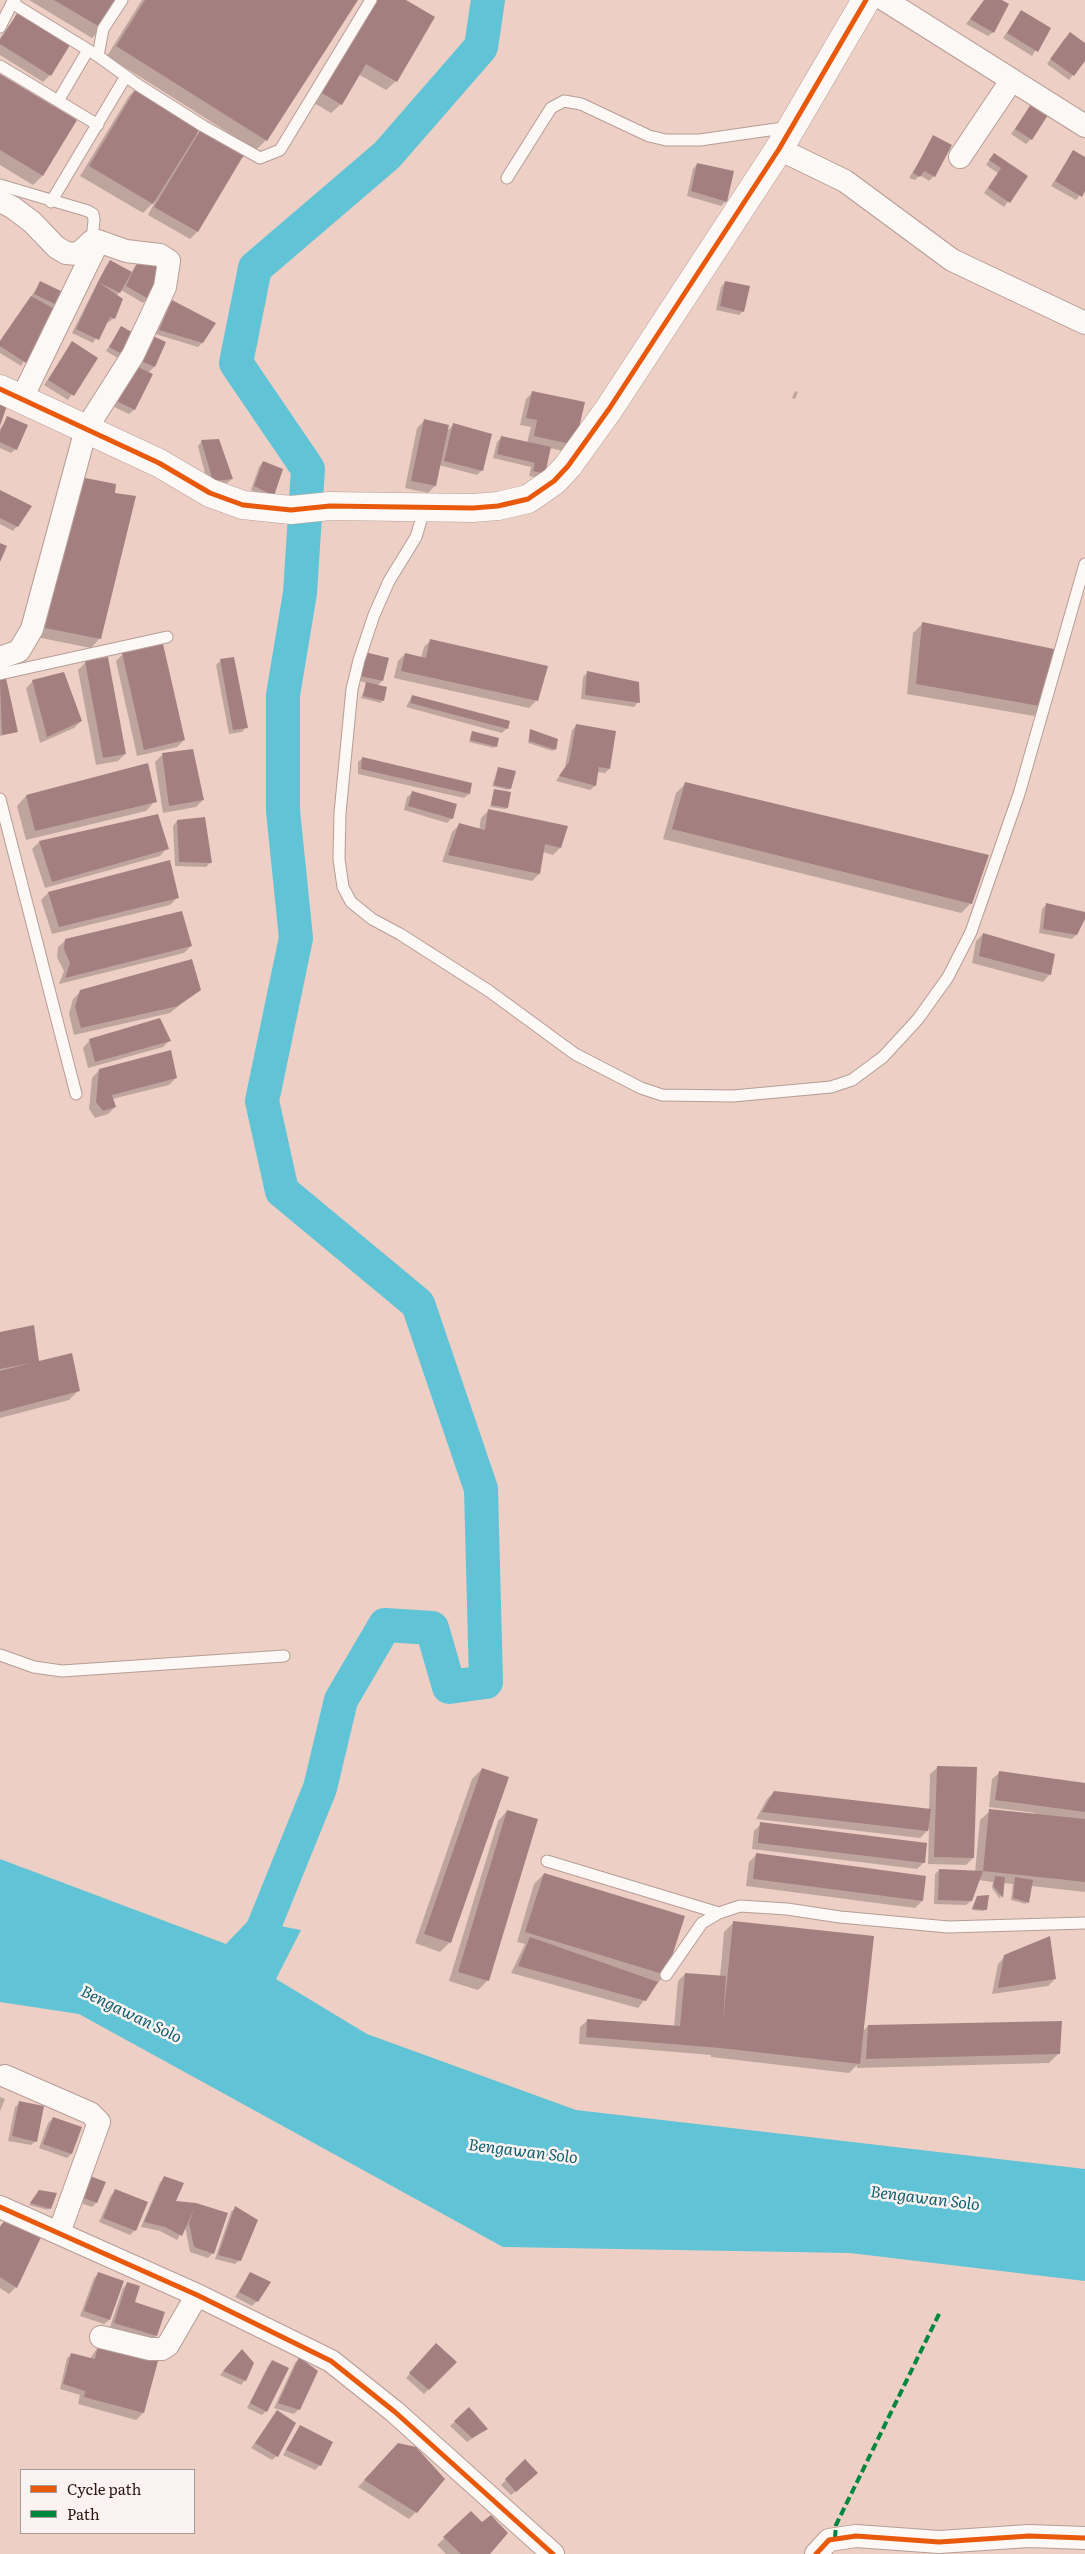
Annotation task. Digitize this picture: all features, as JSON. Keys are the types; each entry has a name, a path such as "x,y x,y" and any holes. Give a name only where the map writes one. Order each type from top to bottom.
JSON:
{"street":[{"path":"95,241 11,394 158,463 210,492 230,501 255,507 291,510 330,506 473,508 512,504 528,499 554,481 568,466 609,409 785,138 866,0"},
{"path":"885,0 1085,126"},
{"path":"960,157 1011,81"},
{"path":"785,138 952,260 1085,323"},
{"path":"0,202 12,207 32,222 56,247 66,253 78,254 95,241"},
{"path":"0,658 19,651 32,629 86,430 133,354 165,287 169,261 160,255 126,251 95,241"},
{"path":"5,2076 90,2112 98,2122 59,2233"},
{"path":"0,2207 198,2295 331,2361 395,2412 553,2554"},
{"path":"101,2337 150,2349 162,2349 168,2345 198,2295"},
{"path":"816,2554 829,2540 856,2536 939,2542 1037,2536 1085,2538"}],"lane":[{"path":"58,101 93,53 103,29 122,0"},
{"path":"0,27 14,2 126,76 260,158 268,157 280,150 370,0"},
{"path":"0,66 98,125"},
{"path":"52,202 126,76"},
{"path":"507,178 551,108 564,101 580,104 649,136 674,141 785,138"},
{"path":"0,185 93,214 95,241"},
{"path":"426,507 416,537 389,581 374,615 357,667 347,736 340,813 339,859 343,887 351,902 372,920 400,934 489,991 576,1054 641,1088 662,1095 733,1096 831,1087 852,1080 883,1057 918,1019 948,977 971,932 1019,794 1085,564"},
{"path":"0,674 167,637"},
{"path":"0,799 76,1094"},
{"path":"0,1655 34,1667 62,1671 284,1656"},
{"path":"547,1861 719,1913"},
{"path":"666,1975 702,1923 719,1913 740,1906 778,1908 840,1917 948,1927 1085,1923"}],"water":[{"name":"Bengawan Solo","path":"0,1859 226,1944 249,1920 301,1930 276,1979 367,2034 576,2110 1085,2169 1085,2281 850,2253 503,2247 79,2014 0,2002"}],"building":[{"path":"54,0 120,0 103,29"},
{"path":"145,0 358,0 267,141 116,46"},
{"path":"371,0 406,0 435,17 397,82 366,64 342,105 317,90"},
{"path":"984,0 1002,0 1009,4 994,33 970,19"},
{"path":"1021,10 1051,28 1038,52 1007,33"},
{"path":"18,12 70,45 51,76 0,44 0,40"},
{"path":"1070,32 1085,43 1085,61 1074,76 1050,59"},
{"path":"0,74 77,120 43,176 0,150"},
{"path":"138,85 203,124 153,204 89,166"},
{"path":"1031,104 1048,115 1032,140 1015,129"},
{"path":"203,126 248,152 242,158 198,232 154,207"},
{"path":"933,135 952,145 935,177 924,171 920,177 913,173"},
{"path":"1073,150 1085,157 1085,191 1082,197 1055,181"},
{"path":"994,153 1028,176 1010,203 988,188 1001,168 989,160"},
{"path":"697,163 734,171 727,202 691,191"},
{"path":"140,257 166,267 149,299 126,286"},
{"path":"110,260 132,272 120,293 98,282"},
{"path":"40,281 65,293 59,306 34,294"},
{"path":"725,281 750,286 744,312 720,306"},
{"path":"98,282 123,299 115,319 110,317 99,340 76,329"},
{"path":"31,296 58,311 26,363 0,346 0,341"},
{"path":"172,300 216,323 203,343 159,330"},
{"path":"121,326 139,336 127,357 109,347"},
{"path":"144,332 166,342 155,367 133,358"},
{"path":"72,341 98,358 74,396 48,380"},
{"path":"129,363 153,374 135,410 112,399"},
{"path":"532,391 585,402 575,445 534,436 537,420 526,418"},
{"path":"0,394 10,397 0,426"},
{"path":"7,416 28,425 17,450 0,442 0,432"},
{"path":"424,419 449,425 436,486 411,481"},
{"path":"453,423 492,434 483,471 444,461"},
{"path":"501,436 551,447 545,474 533,471 535,463 497,454"},
{"path":"219,439 233,479 213,481 201,440"},
{"path":"263,461 283,469 274,496 254,486"},
{"path":"80,477 116,484 115,493 136,496 101,639 40,627"},
{"path":"0,490 32,506 18,527 0,518"},
{"path":"0,543 7,546 0,562"},
{"path":"922,622 1054,649 1045,707 916,684"},
{"path":"430,639 548,666 538,701 401,671 405,653 426,658"},
{"path":"163,644 185,740 144,750 122,653"},
{"path":"365,652 389,658 383,681 360,676"},
{"path":"108,657 126,754 103,758 85,661"},
{"path":"234,657 248,728 233,730 220,659"},
{"path":"587,671 639,682 640,703 585,695"},
{"path":"64,672 82,721 47,737 32,680"},
{"path":"6,678 18,732 2,735 0,680"},
{"path":"366,682 387,687 384,701 363,696"},
{"path":"412,695 510,721 508,729 410,703"},
{"path":"576,724 616,731 610,769 599,767 596,786 559,776 569,762"},
{"path":"530,729 558,739 556,750 529,741"},
{"path":"472,731 499,738 497,747 470,740"},
{"path":"193,749 204,800 169,806 162,753"},
{"path":"362,757 472,783 470,794 361,769"},
{"path":"148,763 157,802 35,831 26,795"},
{"path":"498,767 516,771 511,789 494,785"},
{"path":"685,782 989,855 972,904 672,829"},
{"path":"494,789 511,792 508,808 491,805"},
{"path":"412,791 457,804 453,819 408,806"},
{"path":"488,809 568,826 561,848 545,844 540,874 448,855 459,823 485,830"},
{"path":"158,814 169,849 52,882 39,841"},
{"path":"205,817 212,863 179,862 177,820"},
{"path":"170,860 179,898 59,927 48,892"},
{"path":"1046,903 1085,912 1085,919 1077,935 1043,929"},
{"path":"182,911 192,946 65,978 70,963 64,949 65,939"},
{"path":"983,933 1055,954 1051,975 979,956"},
{"path":"192,959 201,990 178,1006 81,1028 75,1007 80,990"},
{"path":"160,1018 171,1041 95,1062 89,1039"},
{"path":"171,1050 177,1078 112,1095 116,1107 103,1111 96,1102 99,1069"},
{"path":"34,1325 39,1361 72,1353 80,1391 0,1412 0,1371 31,1363 0,1369 0,1332"},
{"path":"937,1766 977,1767 974,1858 934,1857"},
{"path":"482,1768 509,1777 451,1943 424,1934"},
{"path":"999,1771 1085,1783 1085,1812 995,1800"},
{"path":"774,1791 931,1809 928,1831 762,1812"},
{"path":"989,1809 1085,1819 1085,1882 983,1871"},
{"path":"507,1810 538,1819 489,1981 458,1972"},
{"path":"760,1822 927,1843 925,1863 758,1843"},
{"path":"756,1853 926,1876 923,1901 753,1879"},
{"path":"939,1869 983,1871 972,1901 938,1900"},
{"path":"544,1873 685,1916 666,1975 525,1932"},
{"path":"995,1876 1005,1877 1003,1898 993,1886"},
{"path":"1015,1877 1033,1880 1029,1903 1013,1898"},
{"path":"989,1895 987,1910 972,1909 977,1896"},
{"path":"733,1921 874,1936 860,2064 720,2048 586,2037 587,2019 680,2026 685,1973 726,1976 723,2021"},
{"path":"1050,1936 1056,1979 998,1988 1004,1955"},
{"path":"530,1937 658,1982 646,2001 518,1966"},
{"path":"1062,2021 1060,2054 866,2059 868,2025"},
{"path":"19,2101 44,2106 37,2142 12,2136"},
{"path":"53,2117 82,2127 72,2154 43,2144"},
{"path":"90,2176 106,2182 97,2203 81,2197"},
{"path":"164,2176 184,2183 176,2201 196,2203 228,2213 214,2254 194,2247 189,2223 195,2207 182,2236 165,2227 144,2222"},
{"path":"115,2189 148,2202 136,2231 103,2218"},
{"path":"39,2190 57,2193 51,2209 30,2203"},
{"path":"235,2206 258,2220 241,2261 218,2255"},
{"path":"8,2216 43,2233 17,2288 0,2277 0,2227"},
{"path":"98,2272 124,2281 110,2320 84,2311"},
{"path":"250,2272 271,2282 258,2302 239,2292"},
{"path":"127,2282 140,2286 135,2302 165,2312 157,2336 114,2323"},
{"path":"436,2343 457,2362 429,2390 409,2373"},
{"path":"98,2345 158,2361 144,2413 84,2397 85,2391 63,2384 71,2353 95,2359"},
{"path":"242,2349 254,2363 246,2381 223,2371"},
{"path":"299,2357 318,2371 300,2410 278,2403"},
{"path":"272,2360 289,2368 267,2412 250,2403"},
{"path":"469,2407 488,2429 472,2438 454,2421"},
{"path":"277,2410 296,2423 278,2457 255,2443"},
{"path":"300,2425 333,2442 321,2466 286,2450"},
{"path":"398,2443 416,2447 445,2479 417,2513 364,2480"},
{"path":"525,2459 538,2473 516,2492 505,2479"},
{"path":"471,2511 482,2522 491,2515 508,2533 490,2554 461,2554 443,2537"}],"waterway":[{"path":"242,1963 262,1931 320,1788 341,1700 385,1625 432,1628 449,1687 486,1682 481,1489 418,1304 282,1191 262,1101 296,938 283,811 283,695 300,593 308,469 236,363 255,268 387,155 481,47 488,0"}],"marked path":[{"path":"835,2538 836,2525 940,2312"}],"cycle path":[{"path":"0,389 159,463 210,493 243,505 291,510 330,506 473,508 498,506 528,499 554,481 568,466 609,409 779,149 866,0"},
{"path":"0,2207 197,2295 331,2361 395,2412 553,2554"},
{"path":"816,2554 829,2540 856,2536 939,2542 1029,2536 1085,2538"}]}
